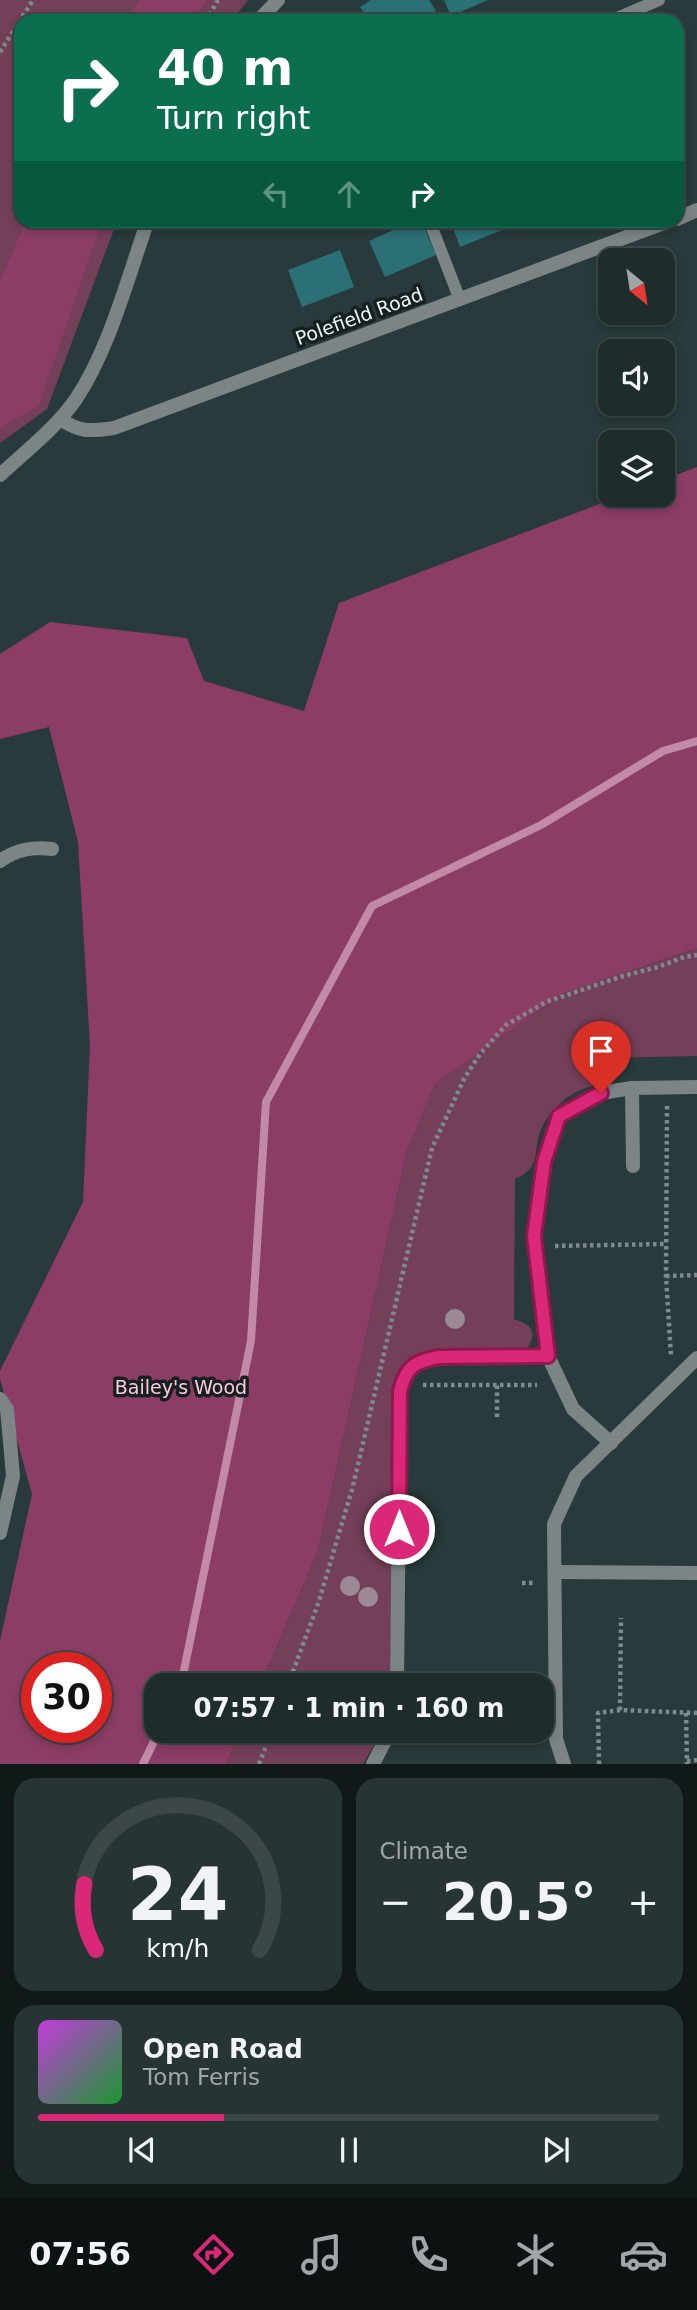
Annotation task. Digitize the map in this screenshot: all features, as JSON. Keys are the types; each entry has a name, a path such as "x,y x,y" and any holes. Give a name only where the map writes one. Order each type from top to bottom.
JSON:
{"street":[{"path":"265,14 278,0"},
{"path":"0,475 60,419 89,378 145,228"},
{"name":"Polefield Road","path":"60,419 74,429 88,431 114,428 651,228"},
{"path":"0,861 11,853 33,848 52,849"},
{"path":"611,1443 573,1409 548,1356 534,1236 544,1162 559,1116 601,1093 632,1088 697,1087"},
{"path":"632,1088 634,1166"},
{"path":"397,1673 400,1391 404,1376 422,1360 439,1357 548,1356"},
{"path":"564,1764 556,1739 554,1524 576,1476 697,1358"},
{"path":"0,1399 7,1409 13,1476 0,1533"},
{"path":"555,1572 697,1573"},
{"path":"373,1764 384,1743"}],"lane":[{"path":"626,14 659,0"},
{"path":"432,228 460,300"}],"path":[{"path":"0,52 14,30"},
{"path":"292,1673 319,1601 353,1486 432,1148 464,1079 480,1054 506,1025 546,1002 697,955"},
{"path":"667,1088 666,1276 672,1380"},
{"path":"535,1246 666,1244"},
{"path":"666,1276 697,1275"},
{"path":"416,1385 537,1385"},
{"path":"497,1385 497,1417"},
{"path":"620,1710 621,1618"},
{"path":"599,1764 598,1713 620,1710 697,1713"},
{"path":"686,1713 687,1762 697,1760"},
{"path":"259,1764 267,1743"}],"shaded area":[{"path":"0,0 248,0 237,14 14,14 14,228 114,228 47,409 0,443"},
{"path":"697,948 697,1056 607,1058 600,1082 563,1101 543,1125 530,1169 515,1179 514,1319 526,1324 532,1331 532,1339 525,1350 423,1352 401,1367 395,1381 390,1673 265,1673 318,1551 407,1151 435,1084 562,994"},
{"path":"236,1743 375,1743 363,1764 226,1764"}],"green space":[{"path":"140,0 206,0 197,14 131,14"},
{"path":"23,228 100,228 39,405 0,428 0,281"},
{"name":"Bailey's Wood","path":"697,467 697,948 562,994 435,1084 407,1151 318,1551 265,1673 144,1673 144,1743 236,1743 226,1764 0,1764 0,1641 32,1494 0,1371 83,1202 90,1045 78,842 49,727 0,739 0,654 50,622 187,638 204,681 304,711 339,603 598,505 598,507 675,507 675,475"}],"building":[{"path":"371,0 429,0 436,11 432,14 365,14 360,7"},
{"path":"444,0 488,0 456,14 450,14"},
{"path":"398,228 424,228 436,255 385,277 369,241"},
{"path":"453,228 507,228 460,247"},
{"path":"340,250 354,287 302,307 288,270"}],"waterway":[{"path":"183,1673 251,1341 266,1102 372,906 541,825 663,751 697,741"},
{"path":"143,1764 153,1743"}],"route":[{"path":"399,1529 400,1391 404,1376 422,1360 439,1357 548,1356 534,1236 544,1162 559,1116 601,1093"}]}
